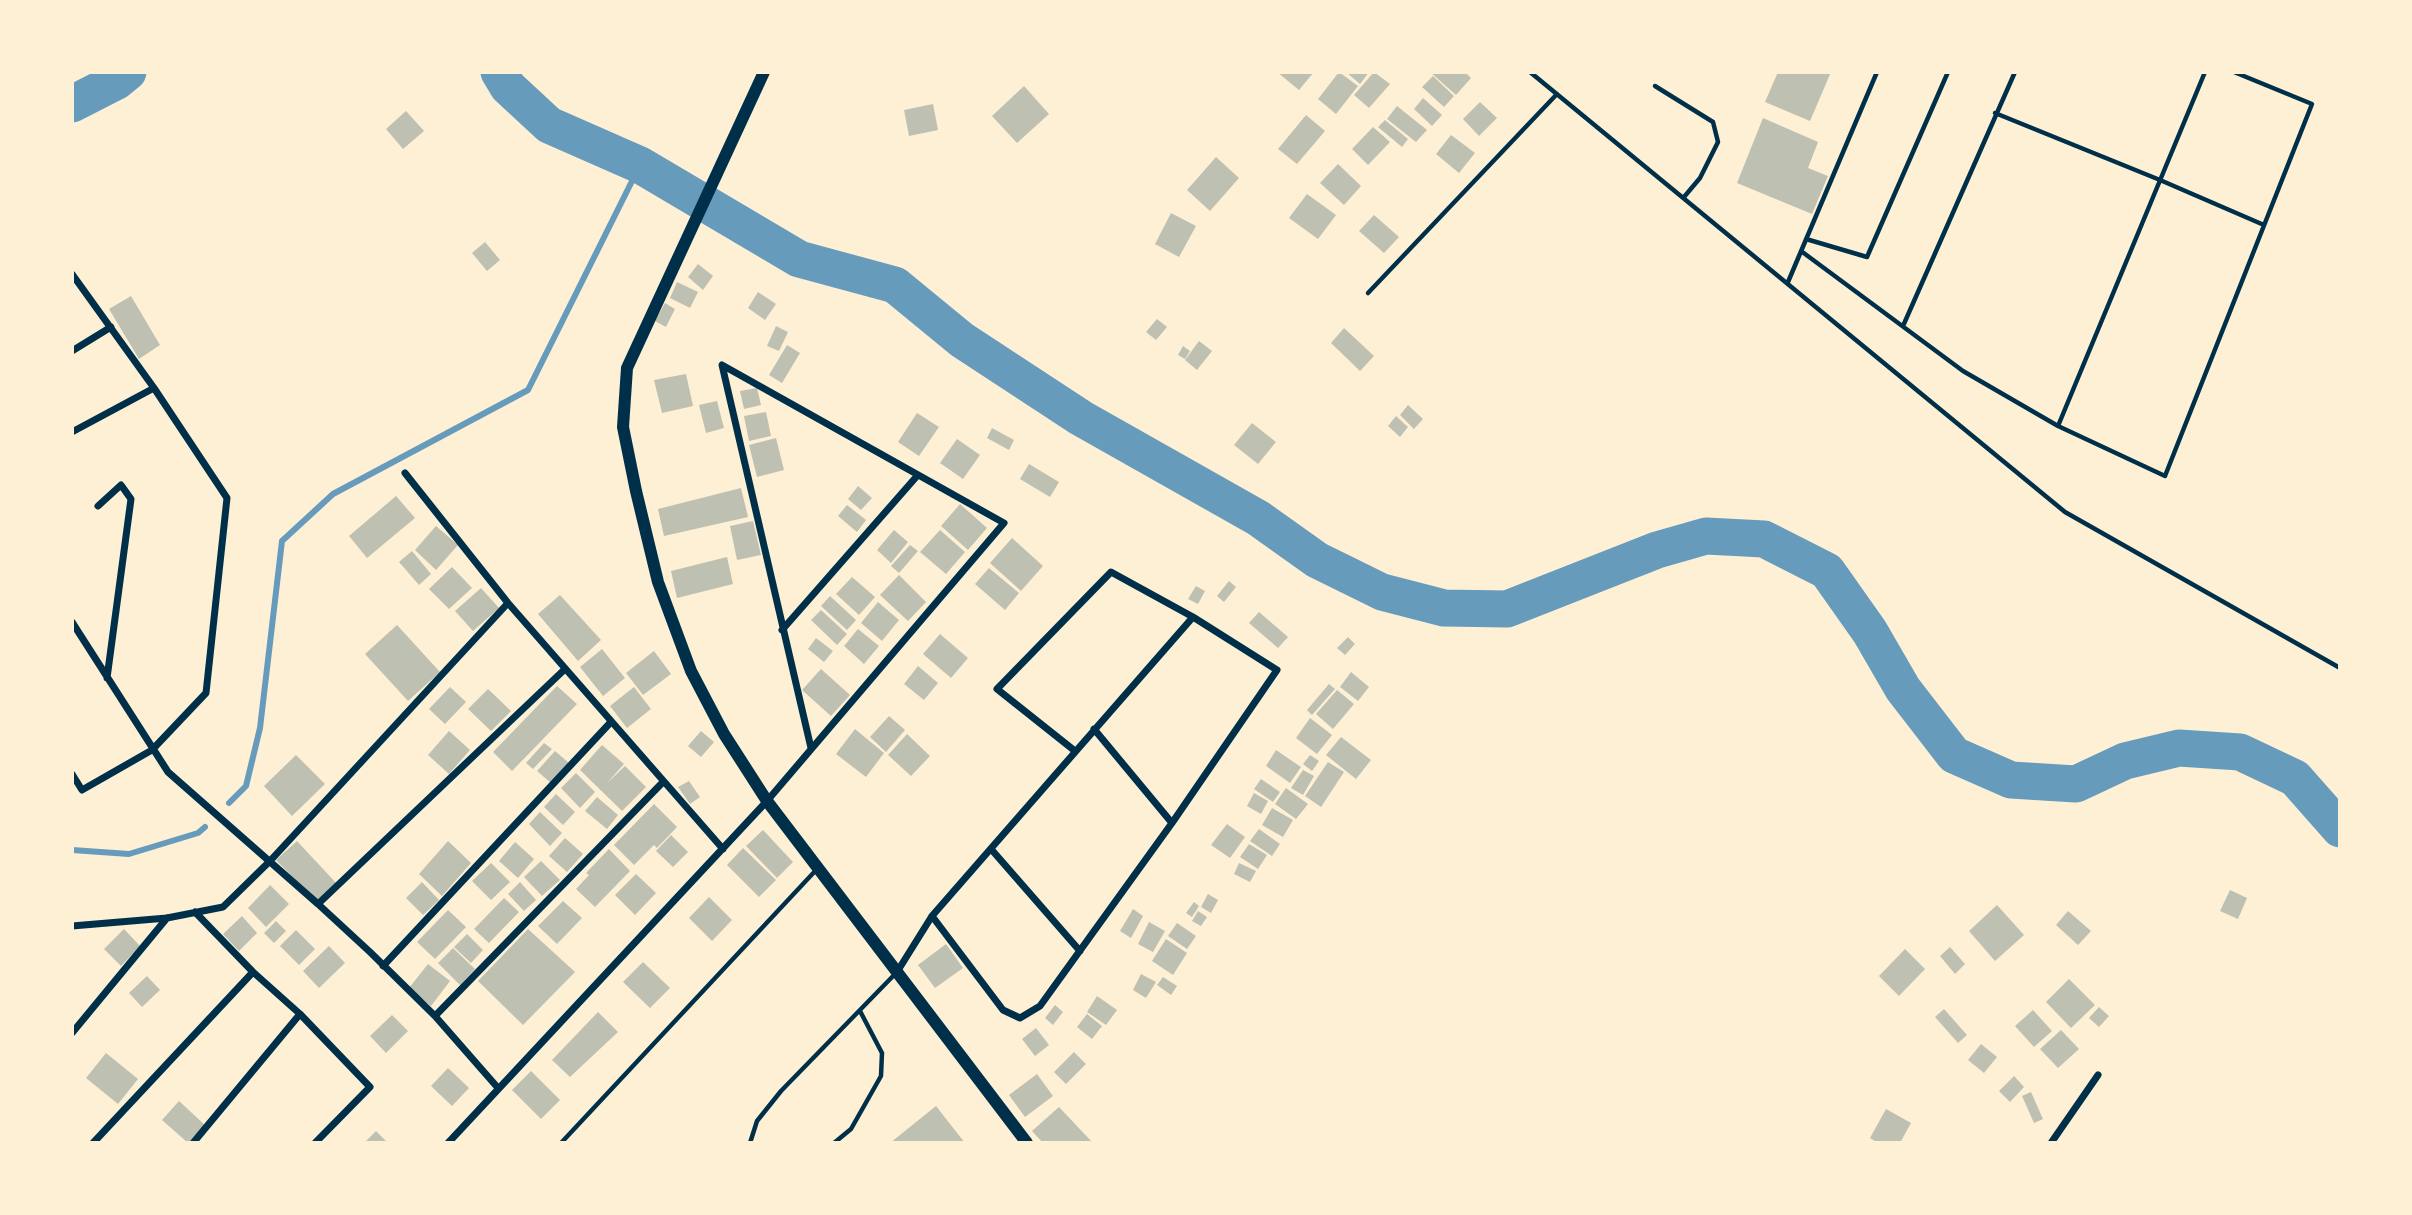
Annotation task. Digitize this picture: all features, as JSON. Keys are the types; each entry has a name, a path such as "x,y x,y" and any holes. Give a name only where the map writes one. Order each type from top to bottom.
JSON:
{"main road":[{"path":"764,72 627,368 623,427 658,582 691,671 724,734 766,801 1027,1143"}],"street":[{"path":"72,274 154,388 227,498 205,693 152,750 82,790 72,774"},
{"path":"72,351 111,327"},
{"path":"448,1143 723,849 766,801 1004,523 722,365 811,748"},
{"path":"72,432 154,388"},
{"path":"405,473 508,603 610,723 723,849"},
{"path":"782,630 917,476"},
{"path":"98,506 121,485 131,499 107,678"},
{"path":"932,916 1003,1010 1020,1017 1040,1006 1278,670 1193,617 1111,572 997,689 1075,751"},
{"path":"72,926 167,918 223,906 270,861 508,603"},
{"path":"897,972 932,916 1193,617"},
{"path":"72,622 167,772 270,861 383,965 435,1017 498,1088"},
{"path":"318,904 565,669"},
{"path":"383,965 610,723"},
{"path":"1094,729 1172,823"},
{"path":"435,1017 663,782"},
{"path":"991,849 1080,951"},
{"path":"195,912 253,972 300,1014 370,1087 315,1143"},
{"path":"72,1033 167,918"},
{"path":"93,1143 253,972"},
{"path":"193,1143 300,1014"},
{"path":"2051,1143 2098,1075"}],"lane":[{"path":"1530,72 2066,512 2340,668"},
{"path":"1788,282 1877,72"},
{"path":"1806,239 1867,257 1948,72"},
{"path":"1903,326 2015,72"},
{"path":"2058,426 2205,72"},
{"path":"1801,251 1963,371 2058,426 2165,476 2312,104 2234,72"},
{"path":"1655,86 1713,122 1718,142 1700,178 1684,197"},
{"path":"1368,293 1557,94"},
{"path":"1995,113 2264,225"},
{"path":"561,1143 818,869"},
{"path":"750,1143 757,1121 781,1091 897,972"},
{"path":"834,1143 851,1129 881,1076 882,1053 860,1011"}],"building":[{"path":"1277,72 1314,72 1299,90"},
{"path":"1339,72 1358,86 1336,114 1318,99"},
{"path":"1346,72 1369,72 1360,84"},
{"path":"1374,72 1390,84 1369,108 1354,95"},
{"path":"1430,72 1465,72 1471,78 1456,95"},
{"path":"1778,72 1831,72 1810,121 1765,102"},
{"path":"1433,76 1454,96 1444,107 1422,87"},
{"path":"1024,86 1049,114 1017,143 992,116"},
{"path":"1423,98 1442,115 1432,126 1414,109"},
{"path":"1480,102 1497,118 1479,136 1463,119"},
{"path":"933,104 938,130 909,136 904,110"},
{"path":"1397,106 1427,130 1416,142 1387,119"},
{"path":"406,111 424,131 403,149 386,129"},
{"path":"1306,115 1325,131 1297,164 1278,149"},
{"path":"1763,118 1818,142 1808,168 1828,176 1812,214 1737,183"},
{"path":"1385,120 1408,139 1402,147 1378,127"},
{"path":"1373,127 1390,142 1368,165 1352,149"},
{"path":"1451,135 1475,153 1459,173 1436,154"},
{"path":"1216,157 1239,178 1210,211 1187,190"},
{"path":"1338,164 1361,186 1344,205 1320,183"},
{"path":"1307,194 1336,215 1318,239 1289,218"},
{"path":"1171,213 1196,226 1179,257 1155,244"},
{"path":"1374,215 1399,237 1384,253 1359,231"},
{"path":"485,242 500,260 487,271 472,253"},
{"path":"698,264 713,276 703,290 688,277"},
{"path":"677,282 698,292 690,308 670,298"},
{"path":"758,292 776,304 765,320 748,308"},
{"path":"131,296 160,345 139,359 109,309"},
{"path":"665,303 675,309 666,327 655,321"},
{"path":"1157,319 1167,327 1156,340 1146,332"},
{"path":"776,326 788,332 779,351 767,346"},
{"path":"1344,328 1374,356 1360,371 1331,343"},
{"path":"1199,341 1212,351 1197,370 1185,360"},
{"path":"787,345 800,353 782,383 769,375"},
{"path":"1183,346 1190,351 1185,359 1178,355"},
{"path":"686,374 693,406 662,413 654,380"},
{"path":"757,388 761,405 744,409 740,391"},
{"path":"717,401 724,428 706,433 699,405"},
{"path":"1408,405 1423,419 1414,429 1400,415"},
{"path":"766,412 771,436 749,441 744,416"},
{"path":"917,413 939,427 919,456 898,442"},
{"path":"1396,416 1408,427 1400,437 1388,426"},
{"path":"1252,423 1276,442 1258,464 1234,445"},
{"path":"992,428 1014,440 1009,450 987,438"},
{"path":"776,438 784,470 757,477 749,445"},
{"path":"957,439 980,455 963,479 940,463"},
{"path":"1029,464 1059,482 1050,497 1020,479"},
{"path":"858,486 872,498 861,510 848,499"},
{"path":"741,488 748,517 664,536 658,509"},
{"path":"396,496 415,518 367,558 349,536"},
{"path":"960,504 987,528 968,550 941,526"},
{"path":"847,505 866,520 857,532 838,516"},
{"path":"753,521 761,555 737,560 730,526"},
{"path":"436,526 458,545 436,570 415,550"},
{"path":"894,530 908,542 891,563 877,550"},
{"path":"940,530 965,552 946,574 920,552"},
{"path":"1012,538 1043,566 1021,591 990,563"},
{"path":"910,545 918,551 899,573 891,566"},
{"path":"412,551 431,574 419,585 399,562"},
{"path":"727,557 733,584 677,598 671,571"},
{"path":"452,567 472,588 449,609 429,589"},
{"path":"989,568 1019,593 1005,610 975,584"},
{"path":"899,575 926,602 908,621 880,595"},
{"path":"852,577 875,597 859,615 836,594"},
{"path":"1229,581 1236,587 1224,602 1217,596"},
{"path":"1196,586 1205,591 1198,604 1188,599"},
{"path":"481,588 499,608 473,631 455,611"},
{"path":"560,595 601,640 578,661 538,614"},
{"path":"830,596 856,620 847,630 821,606"},
{"path":"878,602 899,620 882,641 861,623"},
{"path":"821,610 847,634 837,645 811,620"},
{"path":"1259,612 1288,637 1278,648 1249,623"},
{"path":"397,625 440,672 408,701 365,654"},
{"path":"858,629 879,646 864,664 844,646"},
{"path":"940,634 968,658 951,678 923,654"},
{"path":"1348,637 1355,644 1345,655 1337,648"},
{"path":"816,638 833,651 824,662 808,649"},
{"path":"602,649 625,678 603,696 580,667"},
{"path":"654,651 671,674 643,695 626,673"},
{"path":"918,666 938,683 924,700 904,684"},
{"path":"821,669 850,695 831,716 802,690"},
{"path":"1351,672 1369,687 1358,701 1340,687"},
{"path":"1329,684 1335,689 1312,715 1307,710"},
{"path":"557,686 577,704 512,771 493,752"},
{"path":"450,687 466,702 445,724 429,709"},
{"path":"634,687 651,709 627,728 610,706"},
{"path":"488,689 511,711 491,731 468,709"},
{"path":"1337,690 1354,704 1333,729 1316,714"},
{"path":"889,716 905,730 886,752 870,737"},
{"path":"1310,718 1332,735 1317,754 1296,738"},
{"path":"855,729 884,753 866,777 836,754"},
{"path":"449,731 470,750 449,774 428,755"},
{"path":"701,731 714,742 701,757 688,746"},
{"path":"907,734 930,756 911,776 888,755"},
{"path":"1341,737 1371,760 1356,779 1326,755"},
{"path":"544,743 552,749 533,769 526,763"},
{"path":"602,745 624,764 607,783 625,766 646,787 622,811 580,770"},
{"path":"1276,750 1301,767 1290,783 1266,766"},
{"path":"555,751 569,763 551,783 537,771"},
{"path":"296,755 325,784 292,816 264,786"},
{"path":"1310,755 1319,761 1312,771 1303,764"},
{"path":"1328,762 1344,772 1321,807 1305,796"},
{"path":"1303,770 1314,776 1303,795 1291,788"},
{"path":"576,773 595,792 580,808 561,788"},
{"path":"1261,779 1280,792 1273,802 1254,789"},
{"path":"689,781 700,797 690,804 678,787"},
{"path":"1286,788 1308,804 1296,819 1275,804"},
{"path":"1254,793 1268,801 1261,814 1247,806"},
{"path":"556,794 575,812 563,825 544,807"},
{"path":"597,797 618,815 607,829 585,811"},
{"path":"654,804 677,827 657,848 654,845 634,865 614,845"},
{"path":"1272,808 1293,820 1283,837 1262,825"},
{"path":"540,812 562,833 550,846 529,824"},
{"path":"1227,824 1245,837 1230,858 1211,845"},
{"path":"1259,829 1280,844 1272,856 1250,841"},
{"path":"763,830 793,862 777,878 746,846"},
{"path":"671,835 688,852 673,867 656,851"},
{"path":"565,838 583,854 567,872 549,856"},
{"path":"297,841 338,885 318,903 276,860"},
{"path":"448,841 471,863 442,896 419,874"},
{"path":"515,842 534,859 518,878 499,861"},
{"path":"1249,844 1267,855 1258,869 1240,857"},
{"path":"743,848 776,880 759,897 727,865"},
{"path":"609,849 630,871 595,907 576,889 589,875 586,873"},
{"path":"541,861 560,880 542,896 524,877"},
{"path":"491,863 510,882 491,900 472,881"},
{"path":"1239,863 1256,871 1250,882 1234,874"},
{"path":"636,874 656,893 635,915 615,895"},
{"path":"422,882 439,900 423,915 406,898"},
{"path":"520,882 536,900 524,911 508,894"},
{"path":"270,885 289,904 266,927 248,908"},
{"path":"2230,890 2247,898 2238,919 2220,911"},
{"path":"1208,894 1218,900 1211,913 1201,907"},
{"path":"709,897 732,920 712,941 689,918"},
{"path":"504,898 519,912 489,943 474,929"},
{"path":"563,901 582,918 557,944 538,926"},
{"path":"1194,902 1199,906 1192,917 1186,913"},
{"path":"1997,905 2024,935 1995,961 1969,931"},
{"path":"1133,909 1143,916 1131,938 1120,931"},
{"path":"448,910 466,927 435,959 417,942"},
{"path":"1198,911 1207,917 1201,926 1192,921"},
{"path":"2068,911 2091,931 2078,945 2056,925"},
{"path":"242,916 257,933 239,951 223,934"},
{"path":"276,921 286,931 274,943 264,933"},
{"path":"1149,922 1165,931 1153,952 1138,944"},
{"path":"1177,923 1196,936 1187,949 1168,936"},
{"path":"124,929 140,946 121,966 104,949"},
{"path":"528,929 575,972 523,1025 478,981"},
{"path":"296,930 315,949 299,965 280,946"},
{"path":"467,934 483,950 471,963 454,947"},
{"path":"1166,939 1187,953 1173,975 1152,961"},
{"path":"946,944 963,968 935,988 918,965"},
{"path":"329,946 345,963 319,988 303,971"},
{"path":"1950,947 1965,964 1955,974 1940,956"},
{"path":"453,948 475,969 460,985 438,963"},
{"path":"1905,949 1925,969 1899,996 1879,976"},
{"path":"643,962 670,988 650,1008 623,982"},
{"path":"428,964 450,981 431,1006 409,988"},
{"path":"1141,974 1156,982 1146,998 1133,990"},
{"path":"147,976 160,990 142,1007 129,993"},
{"path":"1163,977 1177,986 1171,995 1157,985"},
{"path":"2069,979 2095,1005 2071,1028 2046,1002"},
{"path":"1097,996 1117,1010 1106,1025 1087,1012"},
{"path":"1055,1005 1063,1012 1053,1025 1045,1018"},
{"path":"2099,1007 2109,1016 2099,1027 2089,1018"},
{"path":"1944,1009 1967,1035 1958,1043 1935,1017"},
{"path":"2033,1010 2052,1031 2034,1047 2015,1026"},
{"path":"598,1012 618,1032 570,1077 552,1060"},
{"path":"1087,1014 1102,1026 1092,1039 1077,1027"},
{"path":"392,1015 408,1031 386,1053 370,1036"},
{"path":"1036,1028 1049,1045 1035,1056 1022,1039"},
{"path":"2061,1030 2079,1049 2058,1068 2040,1049"},
{"path":"1981,1044 1997,1057 1984,1073 1968,1060"},
{"path":"1074,1052 1086,1064 1066,1084 1054,1072"},
{"path":"106,1053 138,1079 118,1104 86,1078"},
{"path":"448,1068 469,1088 452,1106 431,1086"},
{"path":"531,1071 560,1100 541,1119 512,1090"},
{"path":"1037,1074 1053,1096 1025,1117 1009,1095"},
{"path":"2014,1076 2024,1087 2010,1102 1999,1091"},
{"path":"2031,1092 2043,1119 2034,1123 2022,1096"},
{"path":"179,1101 205,1125 188,1143 162,1120"},
{"path":"936,1106 965,1143 890,1143"},
{"path":"1059,1107 1093,1143 1043,1143 1032,1131"},
{"path":"1886,1109 1911,1123 1900,1143 1878,1143 1870,1138"},
{"path":"376,1131 388,1143 364,1143"}],"waterway":[{"path":"72,104 117,81 128,72"},
{"path":"499,72 508,87 549,125 640,165 799,259 895,285 962,340 1081,418 1258,518 1317,560 1382,592 1444,608 1507,609 1657,550 1706,536 1764,539 1827,571 1870,632 1903,689 1954,755 2011,780 2076,784 2125,761 2179,748 2240,752 2295,778 2340,829"},
{"path":"229,803 246,786 260,728 282,541 333,494 528,390 640,165"},
{"path":"72,850 129,854 198,833 205,827"}]}
